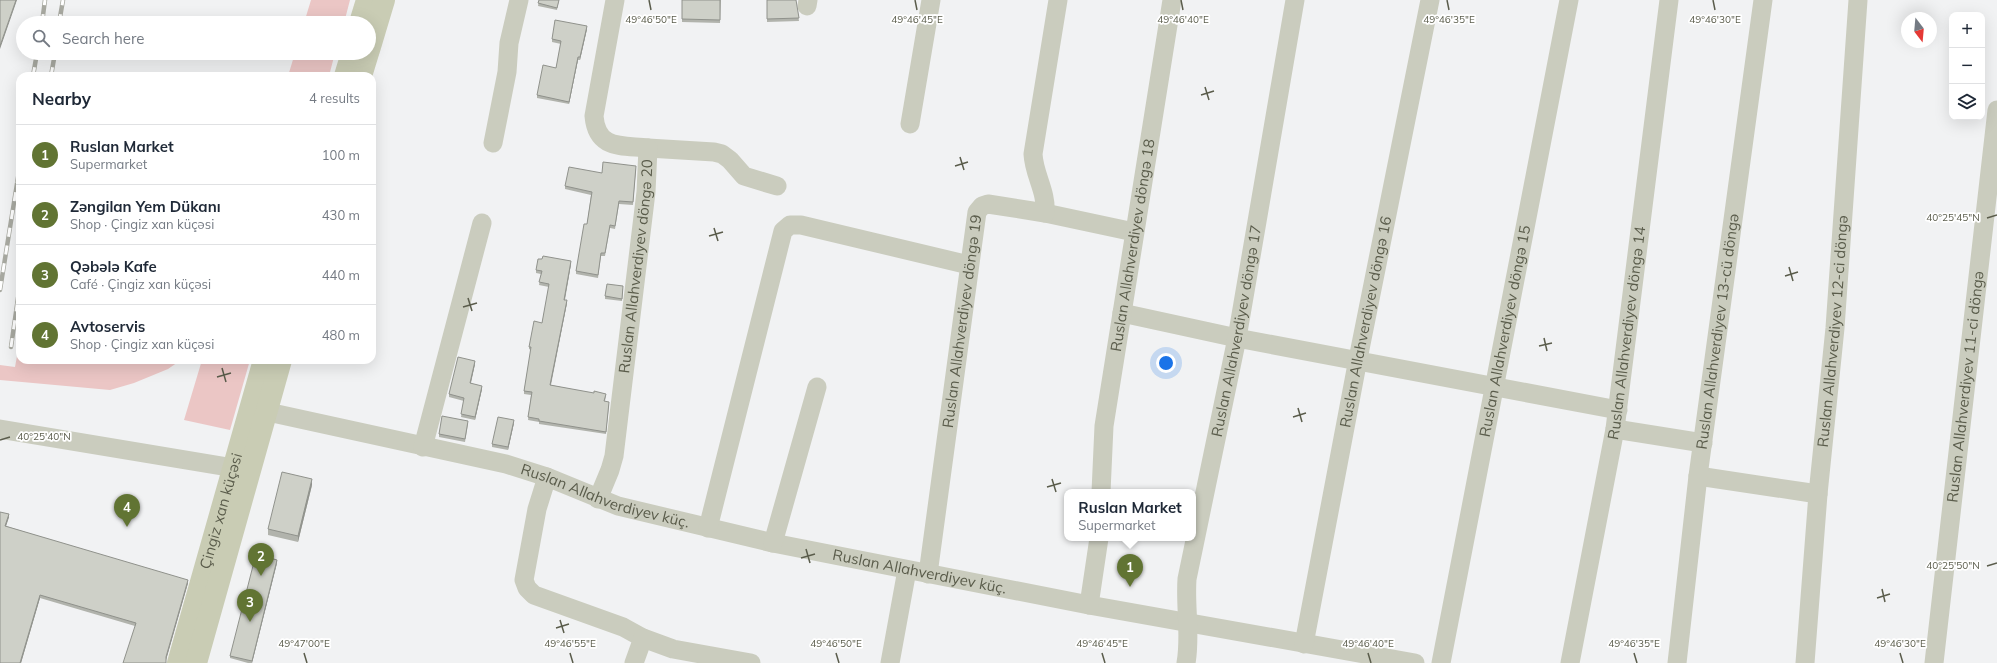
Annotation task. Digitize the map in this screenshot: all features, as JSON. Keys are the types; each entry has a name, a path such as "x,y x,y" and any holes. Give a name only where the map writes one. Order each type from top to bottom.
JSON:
{"main road":[{"path":"362,16 367,0"},
{"path":"376,27 384,0"},
{"path":"346,72 350,60"},
{"path":"362,72 366,60"},
{"name":"Çingiz xan küçəsi","path":"178,663 263,364"},
{"name":"Çingiz xan küçəsi","path":"196,663 281,364"}],"street":[{"path":"493,142 507,72 509,43 519,0"},
{"name":"Ruslan Allahverdiyev döngə 20","path":"598,499 614,456 646,192 648,148 610,143 600,137 595,127 594,116 615,0"},
{"path":"910,124 932,0"},
{"path":"1058,0 1033,154 1034,167 1045,195 1045,212 1134,232"},
{"name":"Ruslan Allahverdiyev döngə 18","path":"1101,489 1104,426 1172,0"},
{"name":"Ruslan Allahverdiyev döngə 17","path":"1196,536 1237,338 1295,0"},
{"name":"Ruslan Allahverdiyev döngə 16","path":"1304,644 1358,360 1430,0"},
{"name":"Ruslan Allahverdiyev döngə 15","path":"1441,663 1569,0"},
{"name":"Ruslan Allahverdiyev döngə 14","path":"1570,663 1618,410 1669,0"},
{"name":"Ruslan Allahverdiyev 13-cü döngə","path":"1677,663 1698,476 1763,0"},
{"name":"Ruslan Allahverdiyev 12-ci döngə","path":"1805,663 1818,494 1835,328 1858,0"},
{"name":"Ruslan Allahverdiyev 11-ci döngə","path":"1934,663 1997,110"},
{"path":"648,148 714,152 722,154 744,176 777,186"},
{"name":"Ruslan Allahverdiyev döngə 19","path":"928,574 977,212 982,206 988,204 1045,212"},
{"path":"422,447 482,223"},
{"path":"708,528 783,231 790,225 801,225 969,265"},
{"path":"1122,313 1237,338 1618,410"},
{"path":"773,543 817,387"},
{"name":"Ruslan Allahverdiyev küç.","path":"268,412 422,447 506,464 547,477 618,506 773,543 1089,605 1415,663"},
{"path":"0,429 234,468"},
{"path":"1615,429 1703,443"},
{"path":"1698,476 1818,494"},
{"path":"547,477 536,509 524,580 527,588 534,595 623,627 643,638 673,649 750,663"},
{"path":"1089,605 1099,541"},
{"name":"Ruslan Allahverdiyev döngə 17","path":"1186,663 1188,636 1186,622 1187,579 1195,541"},
{"path":"890,663 907,570"},
{"path":"634,663 643,638"}],"shaded area":[{"path":"311,0 350,0 346,16 306,16"},
{"path":"293,60 333,60 330,72 289,72"},
{"path":"16,362 16,364 175,364 168,369 134,383 110,390 0,380 0,365 15,367"},
{"path":"201,364 249,364 230,430 184,420"}],"building":[{"path":"0,0 16,0 0,46"},
{"path":"539,0 559,0 557,8 538,3"},
{"path":"682,0 720,0 720,20 682,19"},
{"path":"767,0 796,0 799,18 767,19"},
{"path":"555,20 587,26 580,57 578,57 569,102 537,95 543,65 556,68 561,41 552,39"},
{"path":"603,162 636,166 633,202 619,201 615,226 610,225 605,253 601,253 598,275 576,271 584,224 587,224 592,192 565,186 569,167 602,173"},
{"path":"543,256 571,261 564,300 567,300 550,385 606,394 604,401 609,402 606,432 539,421 539,419 528,417 532,392 524,391 531,347 529,347 534,321 542,323 549,284 539,282 542,271 536,270 538,259 542,259"},
{"path":"607,284 623,286 622,299 605,296"},
{"path":"458,357 475,361 470,383 482,386 475,417 461,414 464,398 449,394"},
{"path":"442,416 468,421 465,439 439,434"},
{"path":"498,417 514,420 508,447 492,444"},
{"path":"282,472 312,479 298,536 268,529"},
{"path":"0,512 9,514 5,526 188,580 166,657 166,663 123,663 136,623 40,595 20,663 0,663"},
{"path":"256,554 277,560 252,661 230,656"}],"railway":[{"path":"43,16 45,0"},
{"path":"60,16 63,0"},
{"path":"34,72 36,60"},
{"path":"52,72 54,60"},
{"path":"0,290 16,190"},
{"path":"11,347 16,312"}],"place":[{"name":"Avtoservis","path":"127,527"},
{"name":"Zəngilan Yem Dükanı","path":"261,576"},
{"name":"Ruslan Market","path":"1130,587"},
{"name":"Qəbələ Kafe","path":"250,622"}]}
